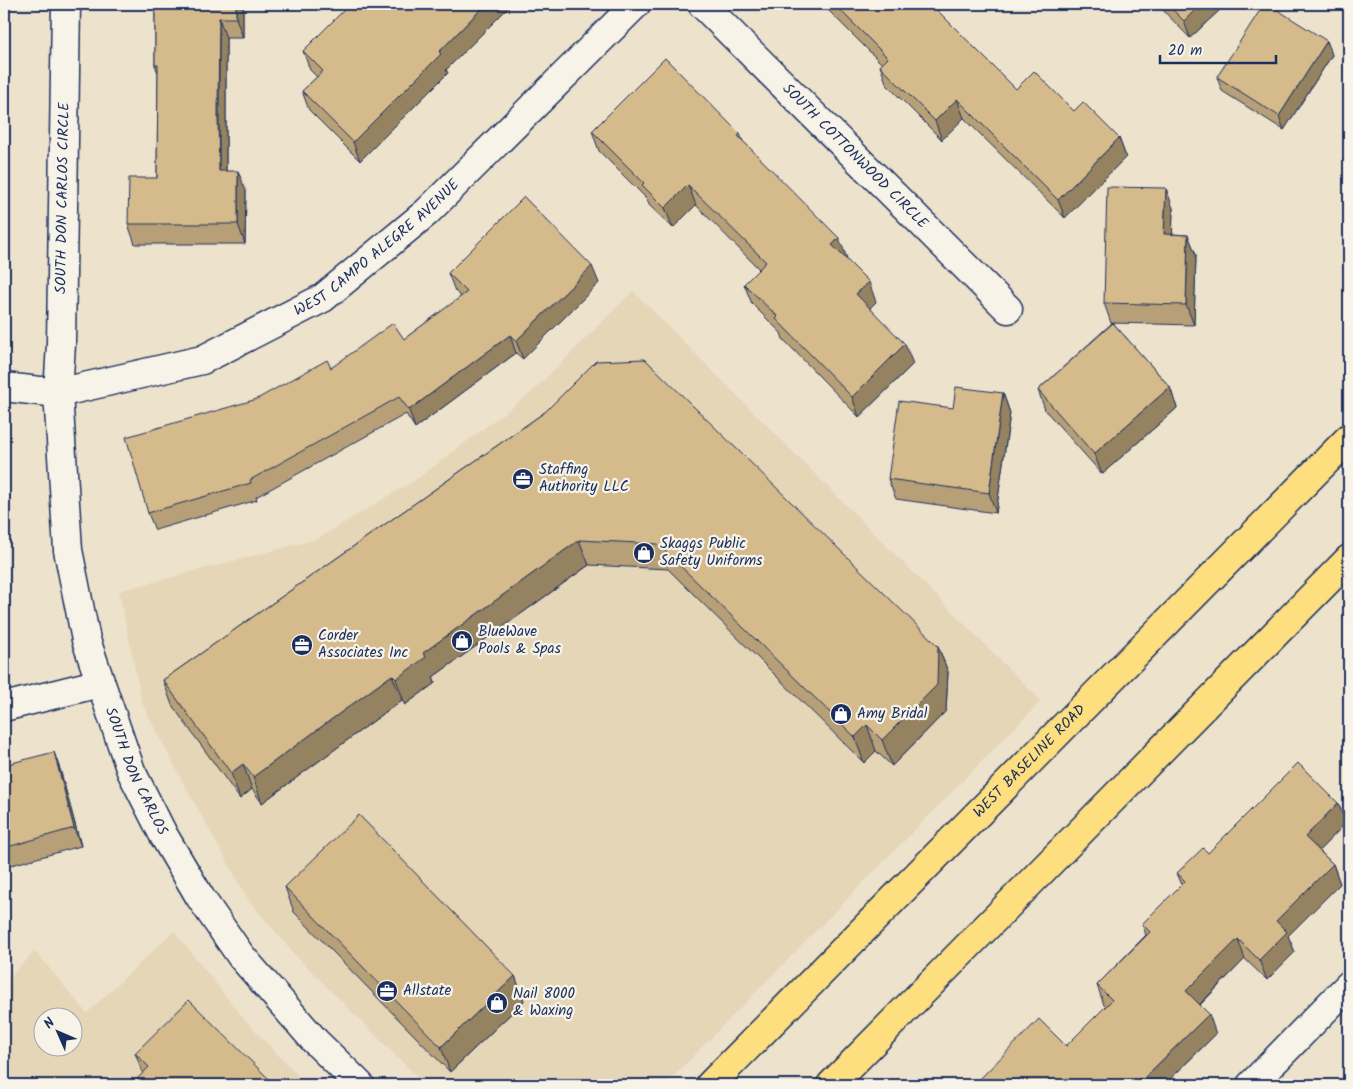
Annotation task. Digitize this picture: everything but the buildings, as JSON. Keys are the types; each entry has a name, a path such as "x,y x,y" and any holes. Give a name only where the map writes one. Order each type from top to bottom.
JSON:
{"main road":[{"name":"WEST BASELINE ROAD","path":"710,1085 1349,438"},
{"path":"831,1085 1349,558"}],"street":[{"name":"SOUTH DON CARLOS CIRCLE","path":"58,392 61,344 66,4"},
{"name":"WEST CAMPO ALEGRE AVENUE","path":"4,387 58,392 202,360 323,298 427,212 636,4"},
{"name":"SOUTH COTTONWOOD CIRCLE","path":"702,4 1008,309"},
{"name":"SOUTH DON CARLOS","path":"58,392 68,550 86,640 131,771 164,836 200,897 241,956 315,1042 360,1085"},
{"path":"4,707 100,683"},
{"path":"1251,1085 1349,985"}],"shaded area":[{"path":"633,291 1041,701 665,1085 425,1085 295,955 249,901 185,786 142,703 119,591 317,539 417,479 533,391"},
{"path":"174,931 244,1019 307,1085 4,1085 4,983 35,951 81,1006 32,1006 32,1056 82,1056 82,1007 87,1013"}],"place":[{"name":"Staffing Authority LLC","path":"523,479"},
{"name":"Skaggs Public Safety Uniforms","path":"644,553"},
{"name":"BlueWave Pools & Spas","path":"462,641"},
{"name":"Corder Associates Inc","path":"302,645"},
{"name":"Amy Bridal","path":"841,714"},
{"name":"Allstate","path":"387,991"},
{"name":"Nail 8000 & Waxing","path":"497,1003"}]}
